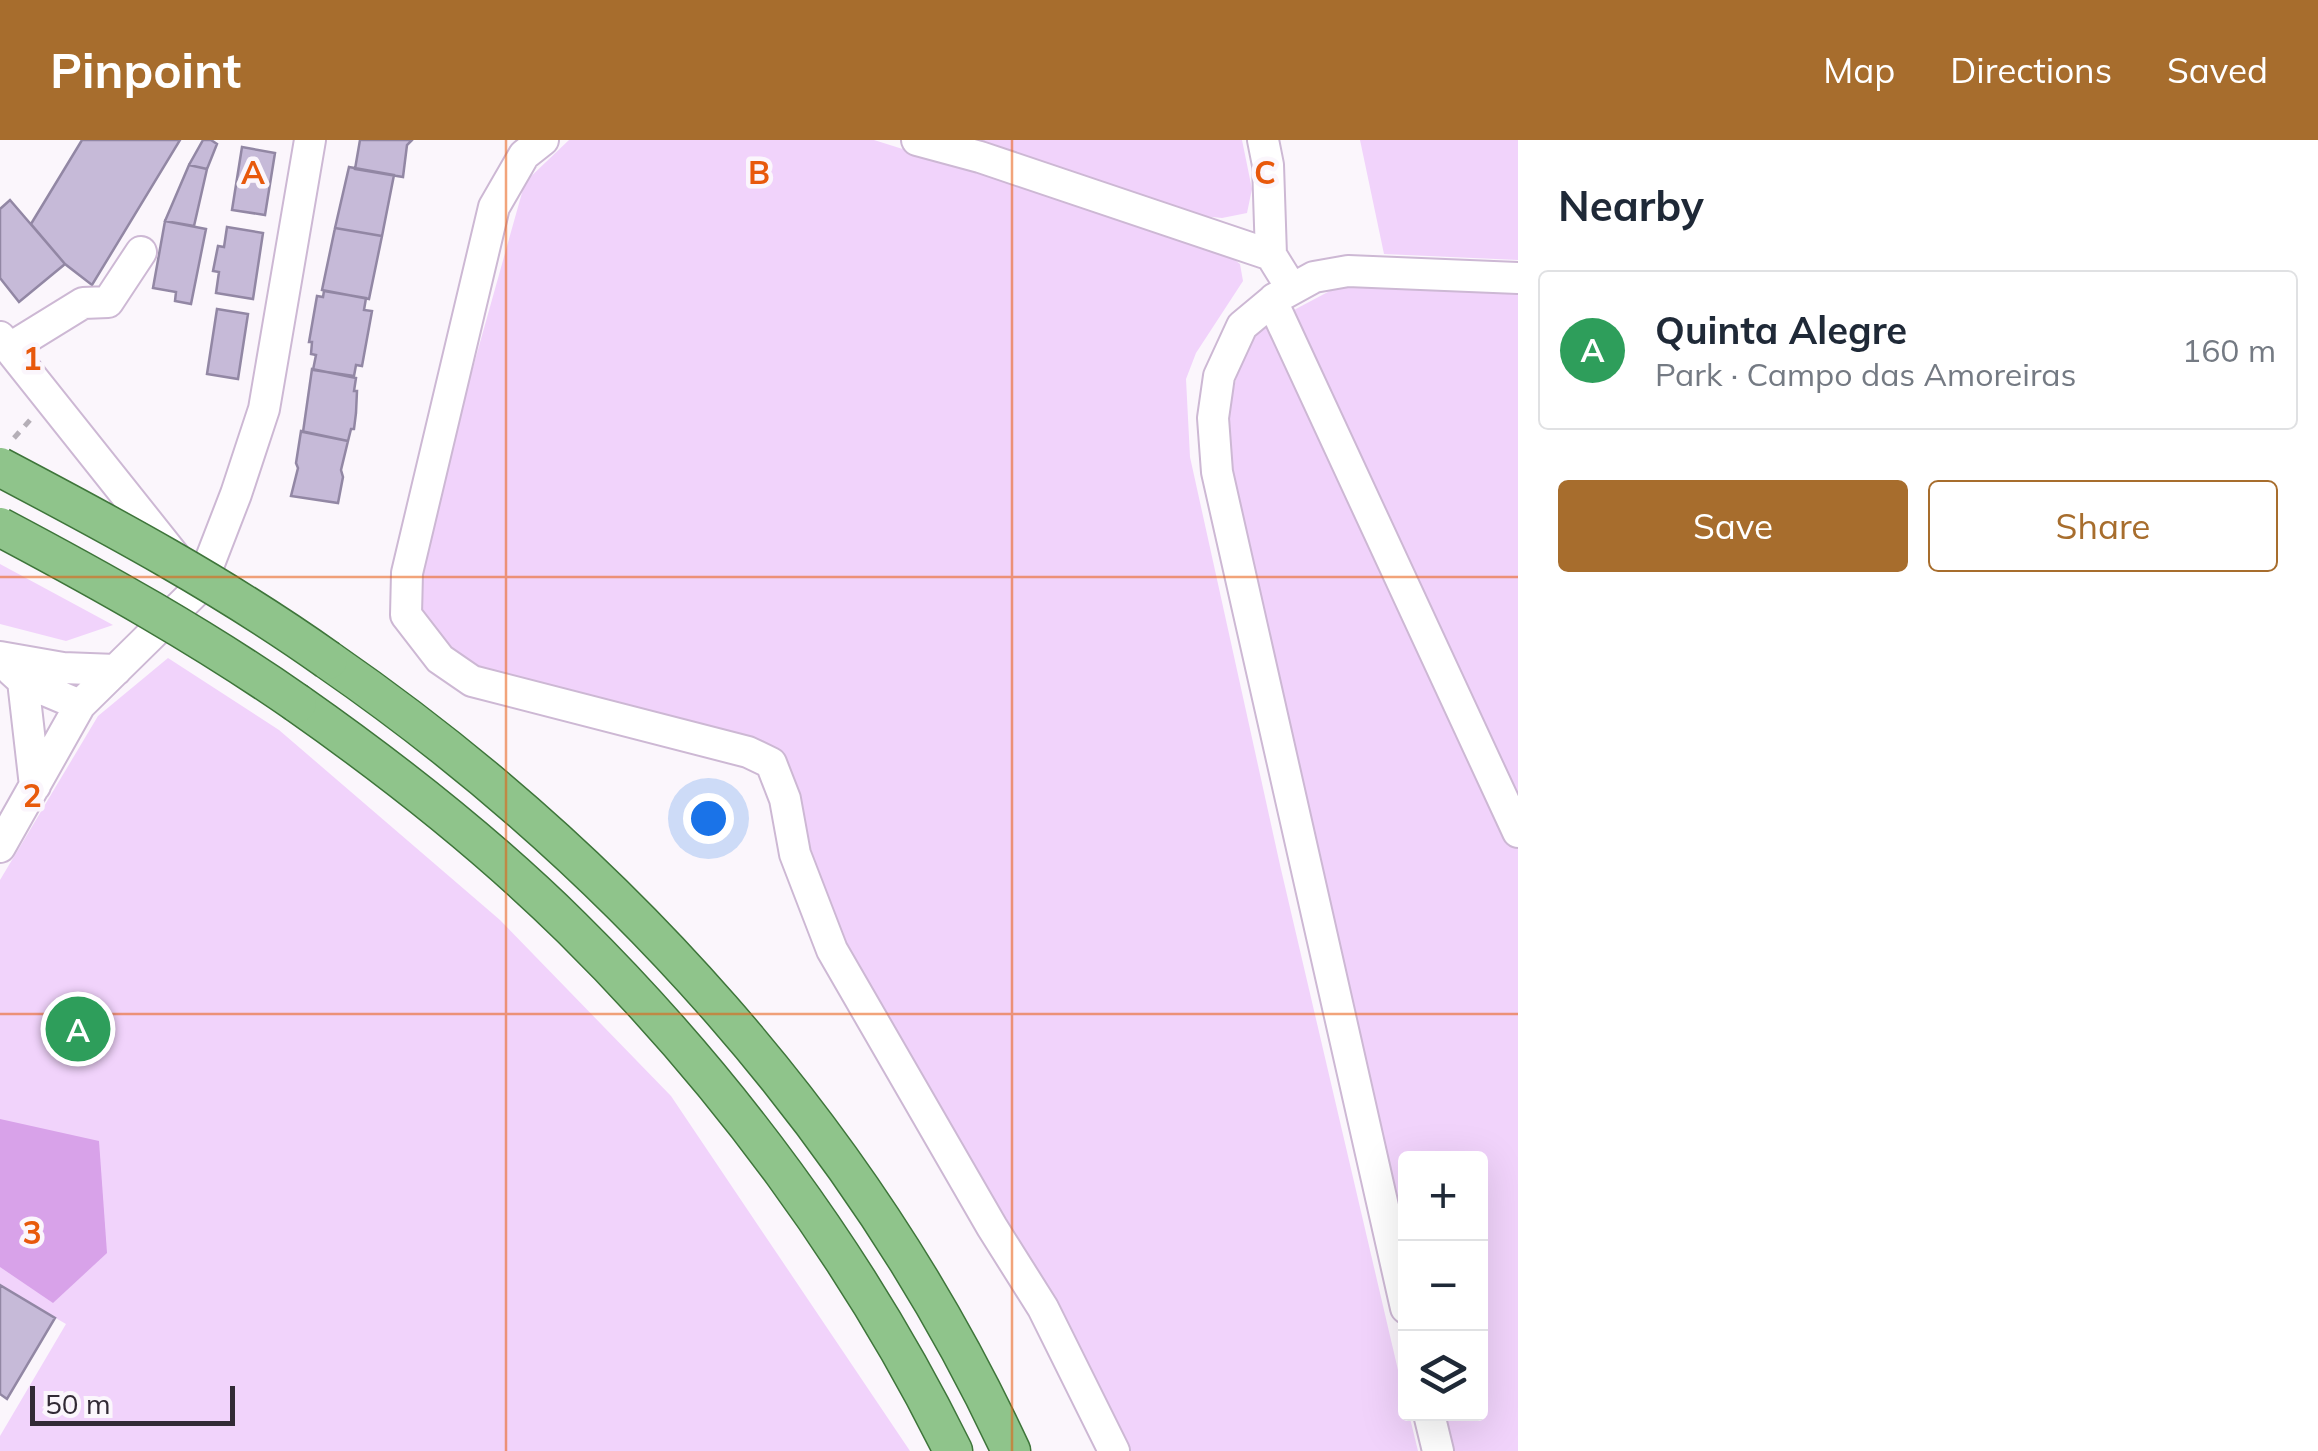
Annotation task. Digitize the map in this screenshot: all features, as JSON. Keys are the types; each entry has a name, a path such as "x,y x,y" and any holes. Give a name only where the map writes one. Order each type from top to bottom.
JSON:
{"main road":[{"path":"6,454 328,660 430,734 507,797 608,890 676,960 767,1065 861,1191 945,1324 984,1392 1011,1451"},
{"path":"0,527 142,604 297,703 397,776 571,927 657,1018 725,1098 817,1221 900,1351 953,1451"}],"street":[{"path":"0,847 80,706 200,587 264,409 310,140"},
{"path":"917,140 1271,255"},
{"path":"1263,140 1268,165 1271,255 1282,295 1518,832"},
{"path":"530,145 494,207 407,573 406,614 440,659 472,681 748,752 771,763 784,799 795,854 832,950 1043,1308 1114,1451"},
{"path":"140,252 108,302 82,303 5,342 200,587"},
{"path":"1398,1273 1217,472 1213,418 1218,376 1242,326 1282,295 1314,277 1348,272 1518,278"},
{"path":"8,666 116,670"},
{"path":"8,666 80,706"},
{"path":"8,666 34,786"},
{"path":"1431,1421 1438,1451"}],"path":[{"path":"6,454 33,416 52,402"}],"shaded area":[{"path":"569,140 874,140 1221,249 1240,264 1243,281 1196,353 1186,379 1190,457 1398,1370 1398,1421 1411,1421 1418,1451 1123,1451 838,939 783,756 478,669 458,660 423,617 415,590 426,535 525,182"},
{"path":"942,140 1242,140 1252,189 1247,213 1222,218 1203,216"},
{"path":"1360,140 1518,140 1518,260 1384,254"},
{"path":"1341,285 1518,293 1518,1451 1450,1451 1443,1421 1488,1421 1488,1151 1398,1151 1398,1235 1232,486 1226,419 1243,352 1264,326"},
{"path":"0,564 113,625 66,641 0,624"},
{"path":"168,658 279,730 500,920 671,1096 910,1451 0,1451 0,1436 66,1324 0,1286 0,880 98,716"},
{"path":"0,1119 99,1141 107,1253 53,1303 0,1267"}],"building":[{"path":"82,140 180,140 92,285 65,264 31,224"},
{"path":"203,140 217,144 207,169 189,165"},
{"path":"360,140 412,140 407,145 403,177 355,169"},
{"path":"242,147 275,153 265,215 232,210"},
{"path":"189,165 207,169 194,226 165,221"},
{"path":"349,167 394,175 382,236 335,228"},
{"path":"10,200 65,264 19,302 0,278 0,209"},
{"path":"165,221 206,229 191,304 175,301 176,292 153,288"},
{"path":"227,227 263,233 253,299 216,293 219,272 213,271 218,246 224,247"},
{"path":"335,228 382,236 369,299 322,290"},
{"path":"324,291 366,298 364,310 372,311 362,366 356,365 354,376 313,370 316,355 311,354 309,342 317,296 323,297"},
{"path":"217,309 248,314 238,379 207,374"},
{"path":"312,369 356,378 354,429 348,441 303,432"},
{"path":"301,431 348,441 338,503 291,496"},
{"path":"0,1285 55,1318 7,1399 0,1394"}],"place":[{"name":"Quinta Alegre","path":"78,1029"}]}
